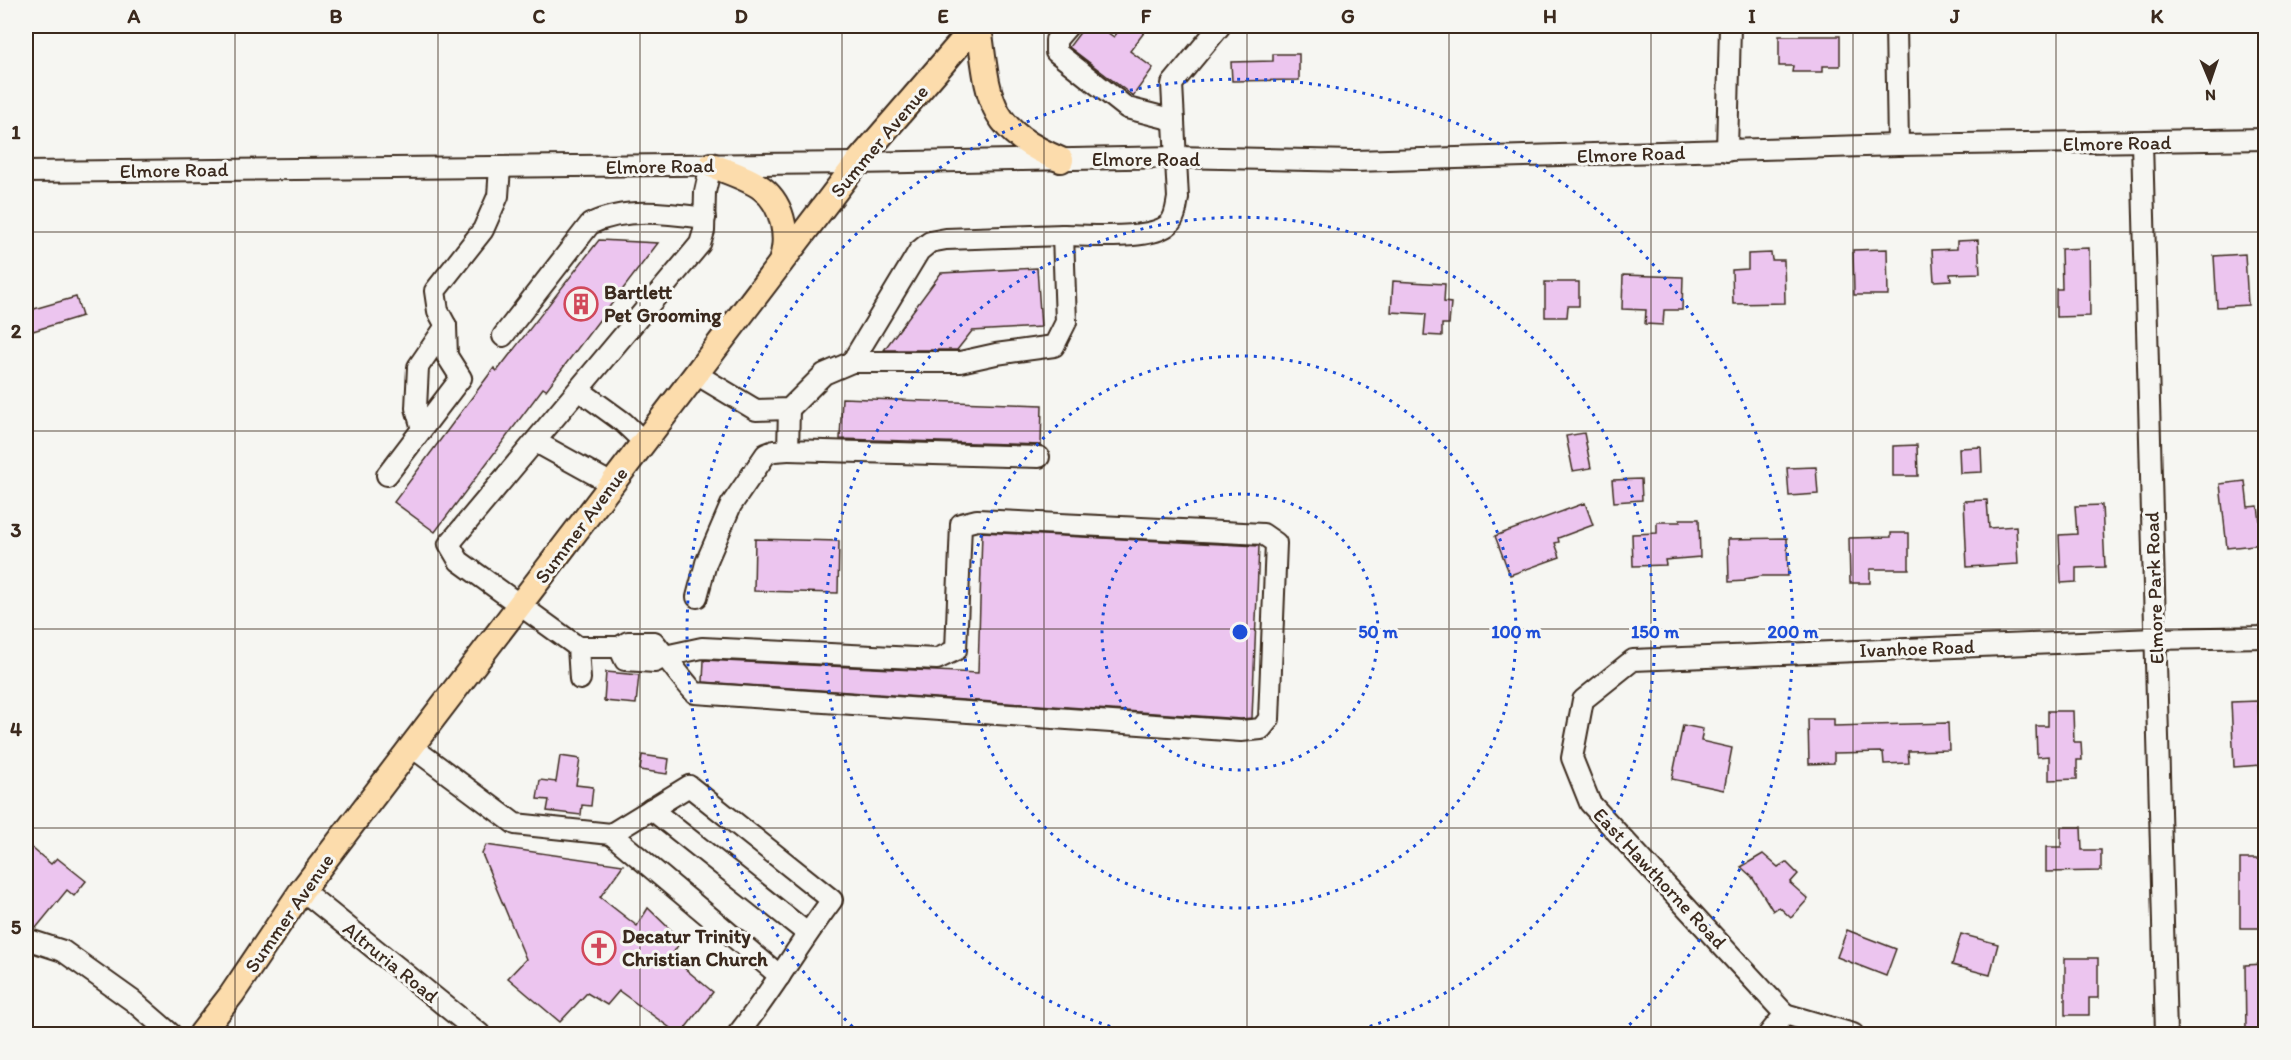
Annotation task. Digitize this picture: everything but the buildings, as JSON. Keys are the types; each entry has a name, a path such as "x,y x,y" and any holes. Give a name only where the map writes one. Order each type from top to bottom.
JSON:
{"main road":[{"path":"977,26 986,80 996,111 1016,136 1033,148 1061,160"},
{"name":"Summer Avenue","path":"201,1035 232,994 302,890 857,163 977,26"},
{"path":"711,165 757,184 772,196 781,214 784,232 785,247 780,264"}],"street":[{"path":"1068,26 1056,40 1056,52 1127,108 1174,120"},
{"path":"852,362 919,250 930,242 946,238 1150,233 1167,226 1175,217 1178,198 1172,84 1220,26"},
{"path":"1727,151 1730,26"},
{"path":"1896,26 1898,145"},
{"name":"Elmore Road","path":"26,172 1176,158 1354,161 1898,145 2265,139"},
{"name":"Elmore Park Road","path":"2142,142 2166,1035"},
{"path":"665,656 702,648 937,659 956,650 961,524 977,519 1263,534 1276,543 1269,719 1261,729 1241,731 695,693 680,676 654,642 628,642 618,647 578,647 459,561 449,544 700,244 704,231 705,192 711,165"},
{"path":"387,475 461,378 447,356 446,326 438,312 435,291 483,230 498,196 501,167"},
{"path":"503,336 590,224 606,217 647,212 705,218"},
{"path":"696,374 756,410 789,409 824,374 852,362 960,362 996,354 1054,346 1066,322 1064,235"},
{"path":"422,429 416,408 418,367 446,326"},
{"path":"579,390 623,422 644,442"},
{"path":"788,450 789,409"},
{"path":"536,442 612,484"},
{"path":"697,597 706,563 731,505 766,454 788,450 1039,458"},
{"name":"Ivanhoe Road","path":"1583,700 1633,660 2155,639 2265,637"},
{"path":"578,647 580,679"},
{"name":"East Hawthorne Road","path":"1583,700 1572,758 1590,802 1785,1014"},
{"path":"412,747 515,824 611,834 780,976"},
{"path":"611,834 689,786 832,900 807,933 763,1003 738,1035"},
{"path":"651,809 807,933"},
{"name":"Altruria Road","path":"302,890 480,1035"},
{"path":"26,939 63,951 133,1001 171,1035"},
{"path":"1769,1035 1785,1014 1853,1035"}],"place":[{"name":"Bartlett Pet Grooming","path":"581,304"},
{"name":"Decatur Trinity Christian Church","path":"599,948"}]}
